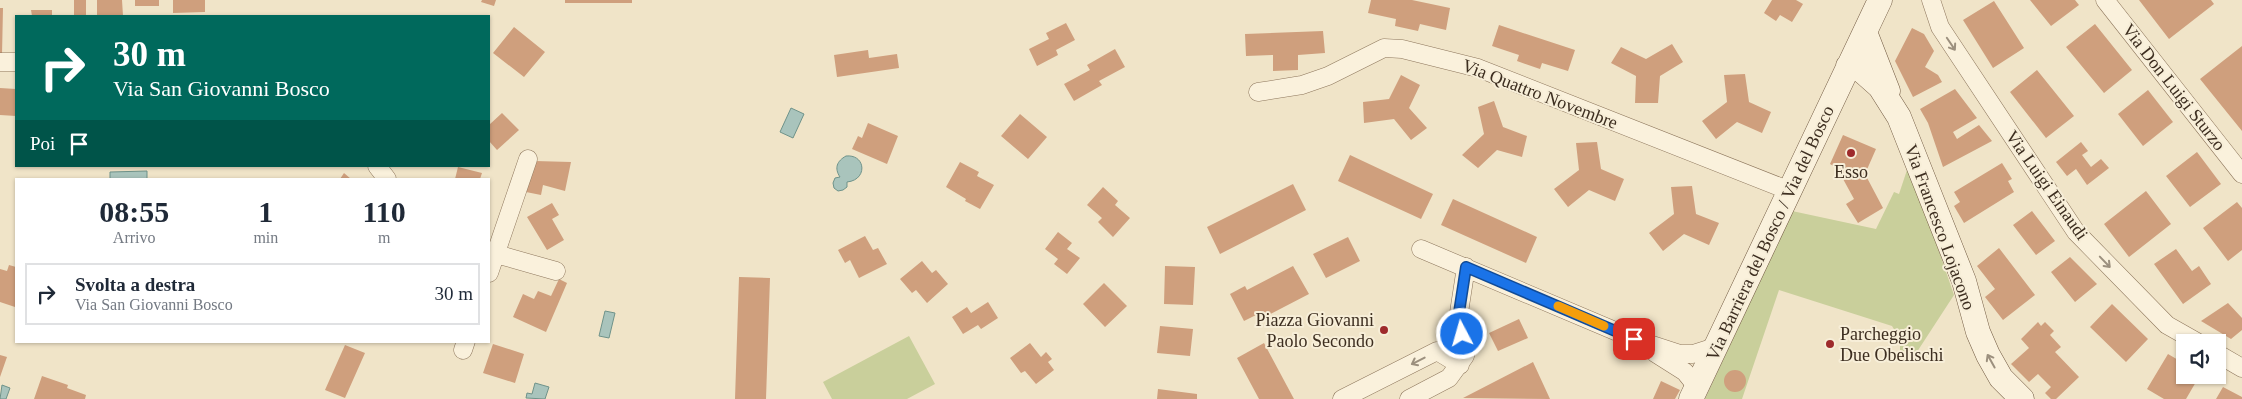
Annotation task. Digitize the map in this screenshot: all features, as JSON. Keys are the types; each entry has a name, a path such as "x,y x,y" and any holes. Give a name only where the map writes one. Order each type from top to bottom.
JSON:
{"main road":[{"name":"Via Barriera del Bosco / Via del Bosco","path":"1694,393 1718,346 1880,0"},
{"path":"1865,32 1899,117"},
{"name":"Via Francesco Lojacono","path":"1848,66 1862,71 1880,87 1899,117 1964,281 1978,332 1988,355 2000,378 2022,399"}],"street":[{"name":"Via Luigi Einaudi","path":"1931,0 1940,27 2076,232 2167,325 2183,334"},
{"name":"Via Don Luigi Sturzo","path":"2105,0 2242,174"},
{"name":"Via Quattro Novembre","path":"1258,92 1302,85 1328,76 1384,48 1402,49 1478,68 1790,191"},
{"path":"0,62 15,62"},
{"path":"490,266 492,253 528,159"},
{"path":"378,167 386,178"},
{"path":"1421,249 1634,339 1680,354 1692,354 1718,346"},
{"path":"492,253 556,271"},
{"path":"1410,399 1440,392 1460,365 1466,349 1458,319 1466,267"},
{"path":"1634,339 1685,372 1694,393"},
{"path":"1342,399 1437,351 1460,365"},
{"path":"2226,359 2242,368"}],"green space":[{"path":"1909,164 1954,295 1913,358 1900,350 1900,339 1892,326 1779,290 1742,399 1705,399 1792,211 1876,229 1894,192 1899,194"},
{"path":"909,336 935,384 907,399 832,399 823,382"}],"water":[{"path":"791,108 804,114 793,138 780,132"},
{"path":"846,156 853,156 858,159 862,168 859,177 847,182 847,187 838,191 834,188 833,183 835,178 840,177 837,171 839,162"},
{"path":"147,171 147,178 110,178 110,172"},
{"path":"605,311 615,313 609,338 599,336"},
{"path":"535,383 549,387 545,399 526,398 527,393 532,394"},
{"path":"2,385 10,388 6,399 0,399"}],"building":[{"path":"74,0 86,0 86,15 74,15"},
{"path":"97,0 122,0 123,15 97,15"},
{"path":"135,0 159,0 159,6 135,6"},
{"path":"173,0 205,0 205,12 173,13"},
{"path":"482,0 496,0 494,6 481,2"},
{"path":"565,0 632,0 632,3 565,3"},
{"path":"1371,0 1412,0 1450,8 1446,30 1420,24 1418,31 1395,26 1396,19 1368,13"},
{"path":"1772,0 1796,0 1803,4 1792,22 1780,15 1776,21 1764,13"},
{"path":"2030,0 2075,0 2079,5 2051,26"},
{"path":"2139,0 2211,0 2214,4 2169,39"},
{"path":"1994,1 2024,48 1993,68 1963,20"},
{"path":"0,8 3,8 2,55 0,55"},
{"path":"31,10 52,10 52,15 32,15"},
{"path":"1066,23 1075,40 1056,50 1058,55 1037,66 1029,49 1049,39 1046,33"},
{"path":"2095,24 2132,70 2104,93 2066,47"},
{"path":"1499,25 1575,50 1568,71 1542,63 1540,69 1517,61 1519,55 1492,46"},
{"path":"514,27 545,52 524,77 493,53"},
{"path":"1912,28 1924,34 1934,51 1925,67 1938,75 1942,82 1913,97 1895,61"},
{"path":"1323,31 1325,53 1298,55 1298,70 1273,71 1273,55 1246,56 1245,34"},
{"path":"1672,44 1683,62 1660,76 1658,103 1635,103 1636,76 1611,63 1621,47 1646,59"},
{"path":"2242,46 2242,131 2200,79"},
{"path":"1115,49 1125,67 1099,81 1102,85 1074,101 1064,84 1090,70 1087,65"},
{"path":"868,50 869,58 897,54 899,68 837,77 834,55"},
{"path":"2037,70 2074,116 2046,138 2010,92"},
{"path":"1745,74 1749,102 1771,112 1762,133 1737,122 1716,139 1702,121 1727,102 1724,75"},
{"path":"1401,75 1420,85 1409,108 1427,128 1411,140 1394,119 1364,123 1363,102 1389,99"},
{"path":"0,88 15,89 15,116 0,115"},
{"path":"1955,89 1977,118 1953,132 1957,139 1979,125 1992,141 1943,167 1928,123 1920,109"},
{"path":"2148,90 2173,122 2143,146 2118,114"},
{"path":"1494,101 1503,127 1527,136 1522,157 1497,150 1478,168 1462,155 1484,134 1478,107"},
{"path":"502,113 519,130 497,150 490,142 490,124"},
{"path":"1020,114 1047,137 1028,159 1001,136"},
{"path":"868,123 898,136 887,164 852,149 858,136 862,138"},
{"path":"1843,135 1876,149 1865,174 1883,208 1858,223 1846,204 1854,199 1837,168 1830,164"},
{"path":"1597,142 1601,169 1624,179 1615,201 1589,190 1568,207 1554,189 1579,170 1576,143"},
{"path":"2081,142 2088,151 2082,155 2091,167 2101,159 2109,168 2087,185 2076,169 2067,176 2056,162"},
{"path":"2197,152 2221,184 2190,207 2166,176"},
{"path":"1350,155 1433,194 1421,219 1338,181"},
{"path":"535,161 571,162 565,191 543,185 541,195 526,192"},
{"path":"960,162 979,172 977,176 994,185 980,209 946,187"},
{"path":"2002,163 2012,179 2008,181 2014,192 1964,223 1954,206 1960,202 1954,192"},
{"path":"458,167 482,173 480,178 455,178"},
{"path":"344,173 350,178 341,178"},
{"path":"1293,184 1306,210 1220,254 1207,227"},
{"path":"1692,186 1696,214 1719,223 1709,245 1684,234 1663,251 1649,233 1674,214 1671,187"},
{"path":"1103,187 1118,201 1115,205 1130,218 1113,237 1098,222 1102,218 1087,205"},
{"path":"2146,191 2171,224 2129,257 2104,224"},
{"path":"1453,199 1537,237 1526,263 1441,225"},
{"path":"2237,202 2242,208 2242,250 2228,261 2203,228"},
{"path":"552,203 559,215 552,219 564,240 547,250 527,217"},
{"path":"2032,211 2055,241 2036,255 2013,225"},
{"path":"1058,232 1072,243 1067,249 1080,258 1067,274 1054,264 1058,259 1045,249"},
{"path":"865,236 873,250 878,248 887,264 859,278 850,260 845,263 838,250"},
{"path":"1348,237 1360,261 1326,278 1313,254"},
{"path":"1999,248 2035,295 2003,320 1985,297 1995,289 1977,266"},
{"path":"2176,249 2192,271 2199,266 2211,284 2183,304 2154,264"},
{"path":"2070,257 2097,284 2075,302 2051,272"},
{"path":"922,261 932,273 936,270 948,284 927,303 916,290 912,293 900,279"},
{"path":"9,265 15,267 15,307 0,302 0,269 7,271"},
{"path":"1165,266 1195,267 1193,305 1164,304"},
{"path":"1293,266 1309,294 1263,318 1260,313 1244,321 1230,294 1245,286 1247,290"},
{"path":"739,277 770,278 766,399 735,399"},
{"path":"559,279 567,283 546,332 513,317 523,294 534,299 538,291 551,296"},
{"path":"1104,283 1127,306 1105,327 1083,304"},
{"path":"988,302 998,318 981,329 978,325 963,334 952,317 967,307 971,313"},
{"path":"2228,303 2242,318 2242,330 2231,339 2226,334 2223,334 2201,321"},
{"path":"2112,304 2148,339 2126,362 2090,327"},
{"path":"1519,319 1528,338 1498,351 1489,333"},
{"path":"2038,322 2041,326 2045,322 2054,331 2050,335 2061,347 2055,352 2079,377 2056,399 2051,399 2045,393 2051,387 2038,374 2029,382 2011,364 2029,348 2021,339"},
{"path":"1160,326 1193,329 1190,356 1157,353"},
{"path":"1030,343 1041,357 1046,352 1052,359 1048,362 1054,370 1036,384 1025,371 1021,373 1010,358"},
{"path":"1264,343 1294,399 1259,399 1237,358"},
{"path":"493,344 524,354 515,383 483,373"},
{"path":"345,345 365,353 345,398 325,390"},
{"path":"2168,354 2176,359 2176,384 2195,384 2186,399 2164,399 2147,389"},
{"path":"0,355 7,357 0,377"},
{"path":"1533,362 1550,399 1463,398"},
{"path":"1731,370 1739,370 1746,377 1746,385 1739,392 1731,392 1724,385 1724,377"},
{"path":"42,376 68,385 67,388 86,395 85,399 34,399"},
{"path":"1661,381 1680,390 1675,399 1653,399"},
{"path":"2223,387 2242,397 2242,399 2216,399"},
{"path":"1158,389 1197,394 1197,399 1157,399"}],"slow traffic":[{"path":"1558,306 1604,326"}],"place":[{"name":"Esso","path":"1851,153"},
{"name":"Piazza Giovanni Paolo Secondo","path":"1384,330"},
{"name":"Parcheggio Due Obelischi","path":"1830,344"}],"route":[{"path":"1462,334 1458,319 1466,267 1634,339"}]}
